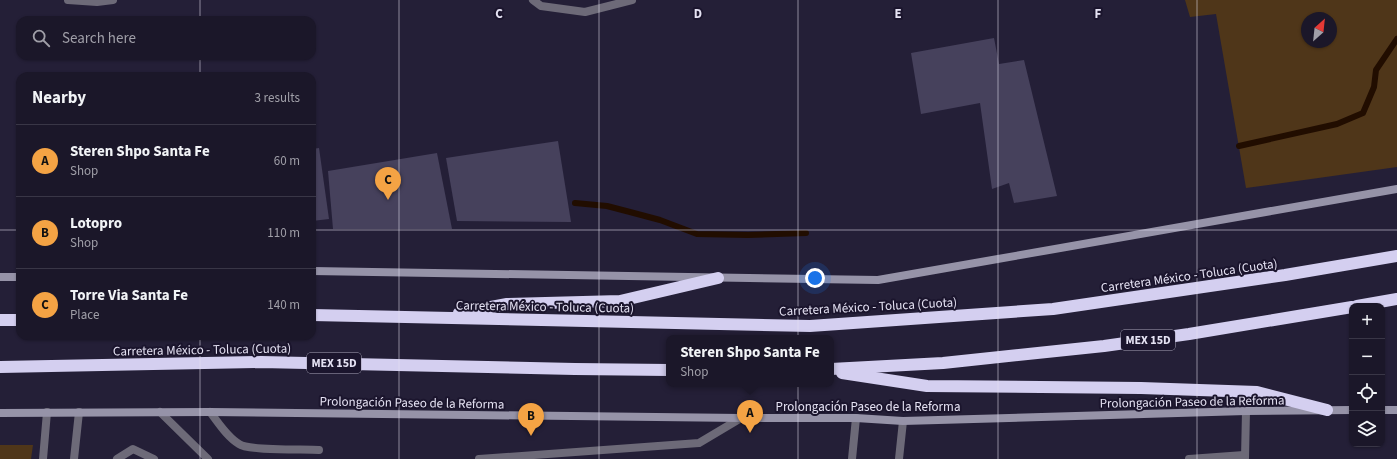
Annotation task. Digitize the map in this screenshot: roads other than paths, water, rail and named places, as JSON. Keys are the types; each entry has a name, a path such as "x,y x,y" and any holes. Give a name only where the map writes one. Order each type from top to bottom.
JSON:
{"highway":[{"name":"Carretera México - Toluca (Cuota)","path":"316,315 810,326 1053,308 1397,256"},
{"path":"436,317 507,304 620,301 718,278"},
{"path":"1374,303 1397,299"},
{"name":"MEX 15D","path":"834,370 943,363 1104,346 1189,334 1349,307"},
{"path":"0,320 16,320"},
{"name":"Carretera México - Toluca (Cuota)","path":"0,367 261,362 666,370"},
{"path":"834,370 927,386 1141,388 1257,392 1327,410"}],"main road":[{"path":"316,271 878,280 1397,189"},
{"path":"0,277 16,277"},
{"name":"Prolongación Paseo de la Reforma","path":"0,413 210,412 856,418 903,421 1246,411 1349,410"},
{"path":"1385,410 1397,410"}],"street":[{"path":"68,0 97,2 113,0"},
{"path":"533,0 541,6 585,12 632,0"},
{"path":"1189,459 1244,457 1246,411"},
{"path":"43,459 47,412"},
{"path":"74,459 79,412"},
{"path":"160,412 208,459"},
{"path":"210,412 231,438 239,445 251,448 319,450"},
{"path":"479,459 698,444 741,418"},
{"path":"852,459 856,418"},
{"path":"899,459 903,421"},
{"path":"117,459 133,448 154,459"}],"waterway":[{"path":"1239,146 1337,124 1363,113 1374,87 1376,70 1397,39"},
{"path":"575,203 607,206 660,220 697,234 748,235 806,233"}],"place":[{"name":"Torre Via Santa Fe","path":"388,200"},
{"name":"Steren Shpo Santa Fe","path":"750,433"},
{"name":"Lotopro","path":"531,436"}]}
